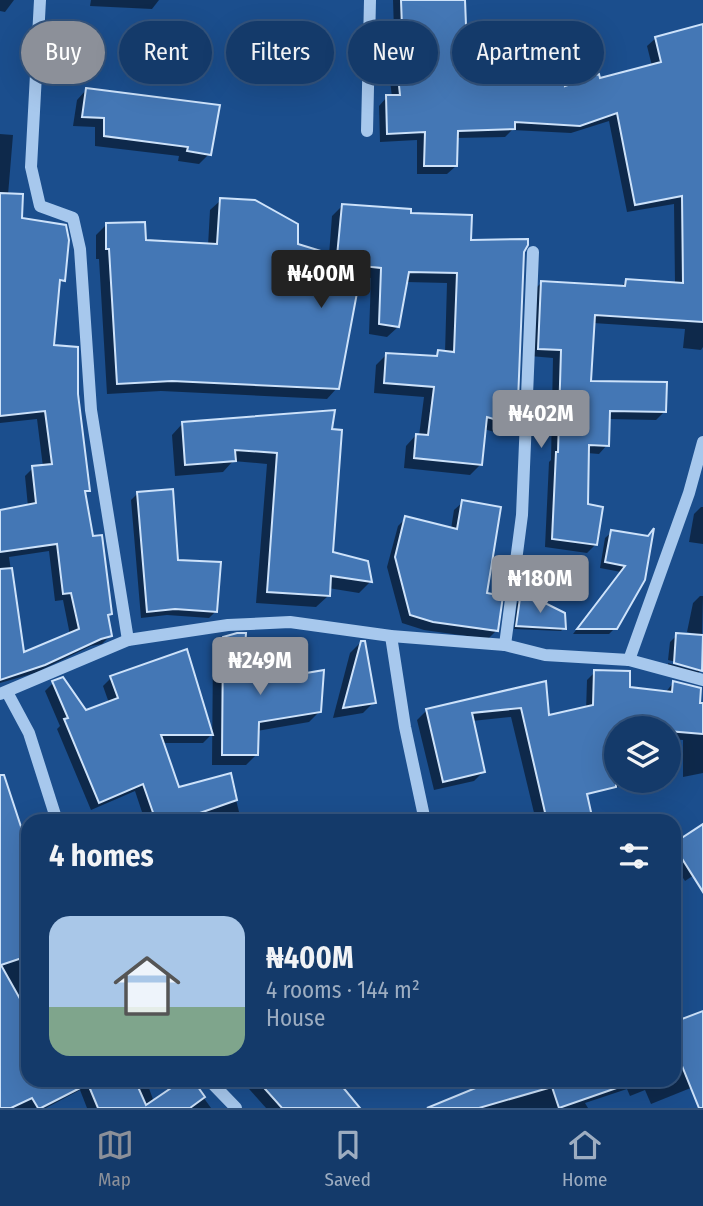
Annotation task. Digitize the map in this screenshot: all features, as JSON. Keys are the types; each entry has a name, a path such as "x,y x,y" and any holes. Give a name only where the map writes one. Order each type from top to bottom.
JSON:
{"street":[{"path":"40,0 31,167 40,206 73,218 80,249 91,410 128,640"},
{"path":"367,131 370,0"},
{"path":"505,645 522,515 533,252"},
{"path":"629,660 689,493 703,442"},
{"path":"55,814 29,733 3,693 128,640 228,625 290,622 391,636 505,645 545,655 629,660 703,680"},
{"path":"391,636 405,727 424,814"},
{"path":"216,1087 236,1108"}],"building":[{"path":"401,0 465,0 466,21 452,21 452,84 565,86 604,84 604,77 661,62 655,37 703,24 703,322 595,315 591,381 667,382 666,412 610,411 609,446 589,445 588,504 603,507 597,545 552,539 561,350 538,349 541,281 625,286 626,279 683,283 682,196 635,205 617,113 580,126 515,122 515,129 458,131 457,166 424,166 425,132 387,134 386,95 400,95 399,84 438,84 438,21 402,21"},
{"path":"86,88 220,105 211,155 187,151 188,147 104,136 104,118 82,117"},
{"path":"0,193 23,194 22,218 66,225 69,240 65,281 60,280 54,345 78,347 78,394 90,491 85,491 93,536 102,535 112,614 108,615 112,636 45,665 0,680 0,569 12,568 24,652 79,629 71,593 63,594 57,544 0,552 0,510 36,503 32,466 52,464 45,411 0,416"},
{"path":"220,198 255,200 298,224 298,244 337,256 342,204 411,209 411,213 472,215 471,240 528,239 524,252 517,426 487,417 482,465 414,458 416,434 428,435 434,387 384,383 386,353 437,356 438,350 454,352 457,273 409,272 399,327 379,324 381,268 362,266 339,389 172,381 117,384 106,223 145,222 146,240 217,244"},
{"path":"335,410 332,429 342,430 333,552 368,561 372,582 331,576 330,596 267,592 277,453 235,450 236,461 185,465 182,422"},
{"path":"173,489 178,560 221,562 217,612 175,609 147,612 137,492"},
{"path":"462,500 501,507 487,593 503,596 498,631 433,622 410,615 395,557 405,516 457,529"},
{"path":"654,528 645,580 617,629 577,629 625,566 605,562 611,530 648,536"},
{"path":"520,598 543,602 565,613 566,629 516,626"},
{"path":"246,633 245,649 259,649 259,681 324,670 321,712 259,722 258,755 222,755 223,637"},
{"path":"676,633 703,635 702,671 674,663"},
{"path":"361,641 365,641 376,703 343,708"},
{"path":"187,649 213,735 161,735 179,787 231,773 237,800 197,814 154,814 143,784 99,803 64,719 68,718 52,681 63,677 86,710 118,698 110,676"},
{"path":"594,670 630,671 630,687 672,692 673,681 701,688 703,734 681,732 681,716 604,716 604,790 587,794 591,814 545,814 521,708 472,713 485,772 443,782 426,709 546,681 549,715 593,705"},
{"path":"0,775 4,775 21,827 21,958 1,965 21,1001 21,1087 82,1087 41,1108 38,1108 32,1098 11,1108 0,1108"},
{"path":"703,824 703,892 681,857 681,838"},
{"path":"703,1011 703,1108 699,1108 681,1063 681,1019"},
{"path":"89,1087 138,1087 146,1105 173,1087 198,1087 205,1097 190,1108 98,1108"},
{"path":"263,1087 343,1087 360,1108 282,1108"},
{"path":"478,1087 552,1087 479,1108 427,1108"},
{"path":"552,1087 619,1087 559,1108"}]}
